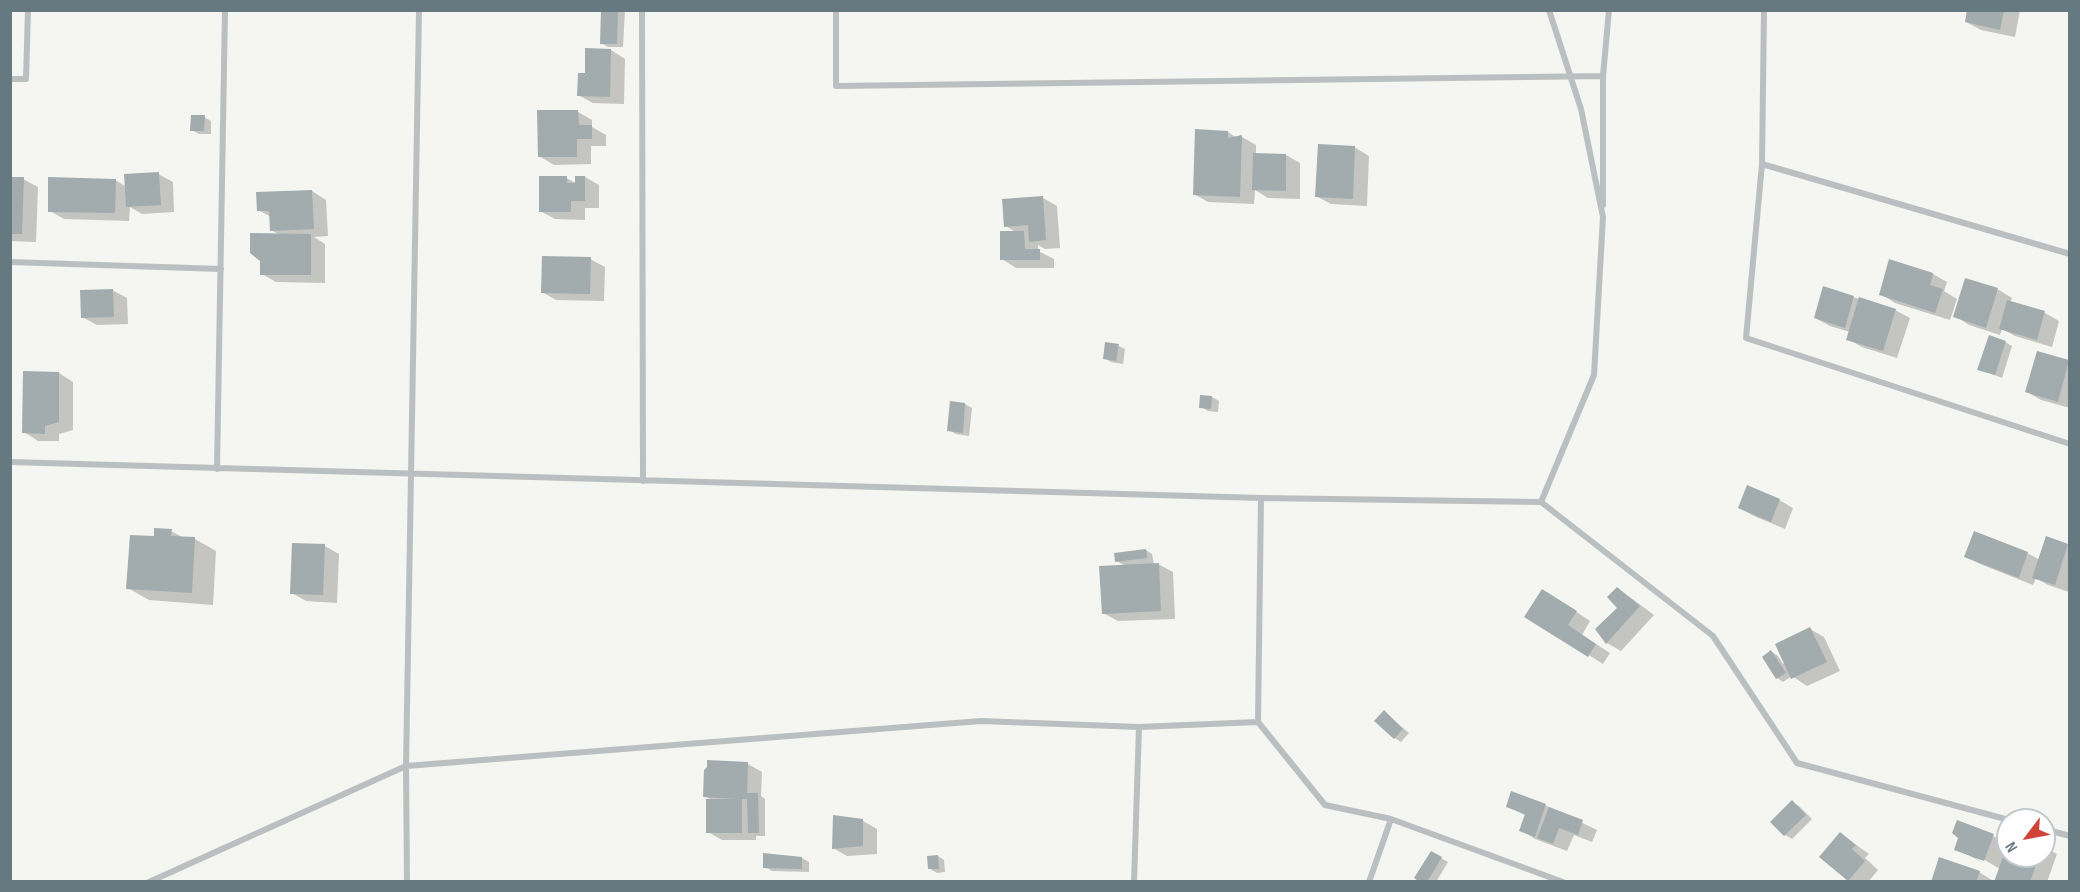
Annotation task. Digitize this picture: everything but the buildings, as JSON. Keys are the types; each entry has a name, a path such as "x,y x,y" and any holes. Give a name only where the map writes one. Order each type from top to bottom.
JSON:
{"street":[{"path":"10,79 26,79 27,10"},
{"path":"217,469 225,10"},
{"path":"407,882 406,766 419,10"},
{"path":"642,10 643,481"},
{"path":"836,10 837,86 1603,76"},
{"path":"1549,10 1581,110 1603,217"},
{"path":"1541,502 1594,375 1603,217 1603,76 1609,10"},
{"path":"1764,10 1762,164 1746,338 2070,444"},
{"path":"1762,164 2070,254"},
{"path":"10,262 221,270"},
{"path":"10,462 1261,498 1541,502 1713,636 1797,763 1996,816"},
{"path":"1261,498 1258,722 1325,805 1392,819 1563,882"},
{"path":"149,882 406,766 981,720 1139,727 1258,722"},
{"path":"1134,882 1139,727"},
{"path":"1369,882 1392,819"}]}
